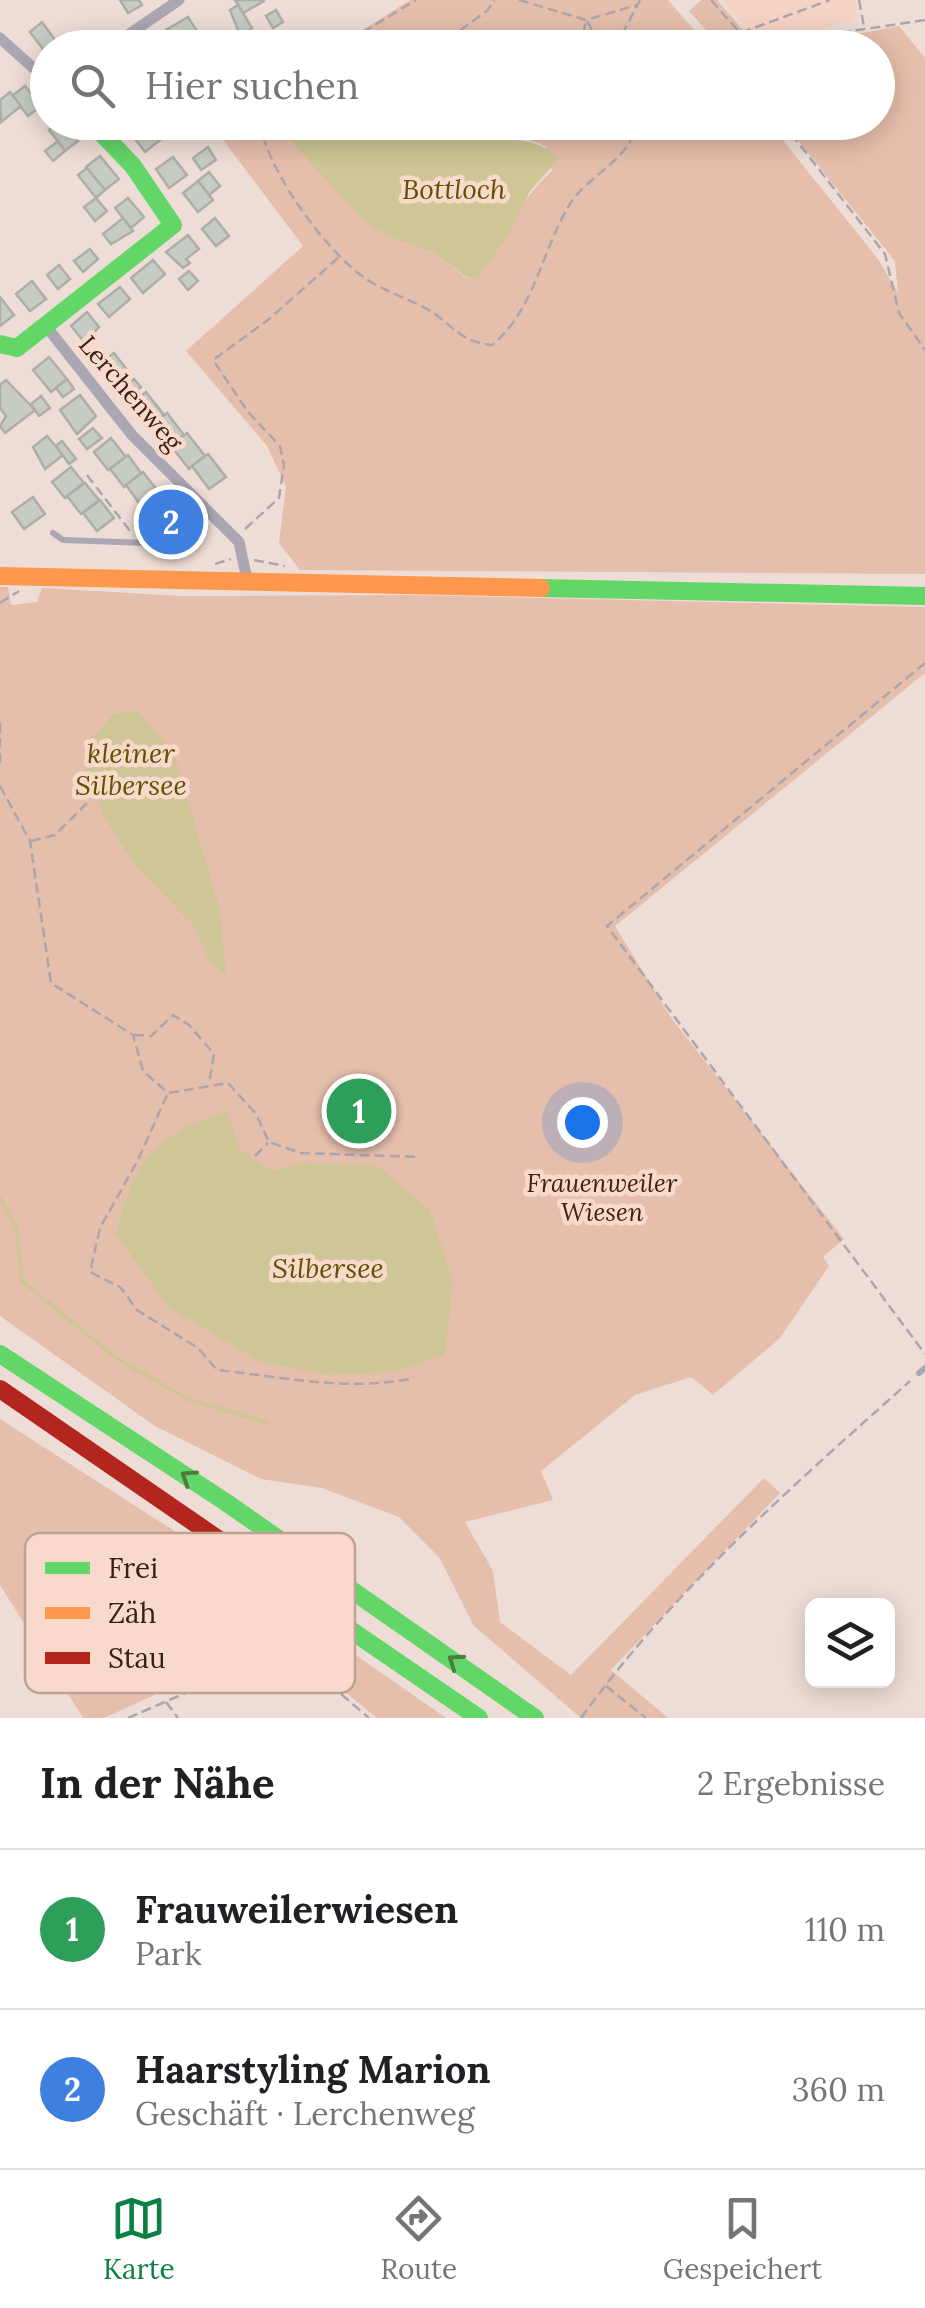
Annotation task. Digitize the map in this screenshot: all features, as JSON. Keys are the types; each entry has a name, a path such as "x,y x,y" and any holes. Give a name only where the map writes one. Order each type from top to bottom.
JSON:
{"main road":[{"path":"0,344 17,348 173,225 133,166 108,140"},
{"path":"0,576 925,596"},
{"path":"0,1354 270,1533"},
{"path":"0,1389 210,1533"},
{"path":"355,1592 535,1718"},
{"path":"355,1633 479,1718"}],"street":[{"path":"135,30 179,0"},
{"path":"0,38 30,66"},
{"name":"Lerchenweg","path":"46,326 132,434 239,542"},
{"path":"239,542 248,584"}],"lane":[{"path":"53,533 63,540 140,544 189,539 207,510"}],"path":[{"path":"367,30 416,0"},
{"path":"461,30 488,10 494,0"},
{"path":"519,0 586,20 638,2"},
{"path":"712,0 737,30"},
{"path":"748,30 830,0"},
{"path":"859,0 864,28"},
{"path":"624,30 638,2"},
{"path":"584,30 586,20"},
{"path":"586,20 592,30"},
{"path":"853,30 925,20"},
{"path":"266,140 283,182 340,256 369,281 428,310 470,343 492,345 520,314 572,200 632,140"},
{"path":"796,140 886,254 899,313 925,350"},
{"path":"239,542 246,529 278,498 284,466 280,446 248,412 213,360 340,256"},
{"path":"87,475 140,544"},
{"path":"0,603 18,594"},
{"path":"925,663 607,926 925,1354"},
{"path":"0,723 0,768"},
{"path":"0,786 30,841 50,983 133,1035 151,1036 174,1015 190,1026 214,1054 210,1085"},
{"path":"30,841 56,834 87,803"},
{"path":"133,1035 143,1071 168,1094"},
{"path":"168,1094 228,1083 256,1114 269,1142 301,1154 420,1157"},
{"path":"168,1094 100,1228 90,1272 120,1287 138,1310 198,1348 217,1370 309,1383 382,1385 414,1378"},
{"path":"255,1156 269,1142"},
{"path":"581,1718 605,1684 680,1600 794,1485 922,1370"},
{"path":"605,1684 646,1718"},
{"path":"128,1718 184,1693"},
{"path":"340,1693 369,1718"},
{"path":"165,1701 178,1718"}],"shaded area":[{"path":"721,0 856,0 857,18 819,30 749,30"}],"green space":[{"path":"410,0 668,0 694,30 363,30"},
{"path":"701,0 717,0 743,30 706,30 689,11"},
{"path":"899,26 925,58 925,574 300,570 279,543 286,486 267,446 186,351 303,246 223,140 289,140 390,237 436,254 465,277 477,279 520,208 552,171 545,146 530,140 783,140 878,259 898,293 895,261 798,140 895,140 895,30 878,30"},
{"name":"Frauenweiler Wiesen","path":"0,587 8,587 11,605 37,602 42,588 183,596 413,595 925,607 925,673 615,926 672,1019 844,1239 823,1257 829,1266 780,1338 713,1395 691,1377 635,1395 541,1471 553,1500 465,1522 493,1571 500,1622 571,1675 764,1478 780,1493 611,1670 668,1718 581,1718 474,1626 439,1557 399,1517 322,1488 261,1479 155,1426 0,1316"},
{"path":"0,1419 177,1533 25,1533 25,1625 0,1585"},
{"path":"355,1655 446,1718 377,1718 346,1693 355,1693"},
{"path":"67,1693 159,1693 104,1718 83,1718"}],"water":[{"name":"Bottloch","path":"290,140 519,141 533,143 559,159 530,191 509,234 477,279 466,277 436,254 390,237 364,221"},
{"name":"kleiner Silbersee","path":"138,711 174,754 219,907 226,974 210,963 195,927 137,868 105,818 84,768 95,736 113,714"},
{"name":"Silbersee","path":"227,1111 240,1150 272,1171 302,1163 376,1165 430,1210 453,1282 445,1354 394,1372 328,1375 258,1361 168,1307 116,1234 123,1209 151,1154 181,1130"}],"building":[{"path":"120,0 139,0 142,5 128,13"},
{"path":"235,0 263,0 264,1 243,13"},
{"path":"238,5 252,28 238,30 230,10"},
{"path":"276,10 283,22 273,28 266,16"},
{"path":"188,17 196,30 166,30"},
{"path":"25,86 30,92 30,114 28,116 12,96"},
{"path":"10,92 21,106 1,122 0,100"},
{"path":"57,140 77,140 78,141 65,151"},
{"path":"136,140 160,140 145,152"},
{"path":"58,141 65,151 53,161 45,151"},
{"path":"208,147 216,160 201,170 193,158"},
{"path":"100,156 119,179 105,190 86,167"},
{"path":"173,157 187,175 169,188 156,169"},
{"path":"87,168 105,190 96,198 78,175"},
{"path":"209,172 220,186 209,195 198,181"},
{"path":"198,181 213,200 198,212 183,193"},
{"path":"96,198 107,211 95,221 84,207"},
{"path":"128,198 144,217 131,228 115,208"},
{"path":"123,218 133,231 111,244 103,234"},
{"path":"215,218 229,236 216,246 202,229"},
{"path":"188,235 199,249 186,259 190,263 183,268 166,252"},
{"path":"90,249 98,259 83,272 74,261"},
{"path":"153,260 165,274 143,293 131,278"},
{"path":"59,265 70,279 58,289 47,275"},
{"path":"189,271 198,281 188,290 179,279"},
{"path":"32,281 46,299 30,311 16,294"},
{"path":"120,287 130,299 109,317 98,304"},
{"path":"0,297 14,315 0,326"},
{"path":"87,312 99,327 85,343 71,326"},
{"path":"114,353 131,375 115,387 99,365"},
{"path":"49,357 67,379 51,392 33,370"},
{"path":"67,379 74,389 63,397 56,388"},
{"path":"134,379 141,387 128,397 122,389"},
{"path":"6,380 35,410 5,433 0,426 6,416 0,408 0,385"},
{"path":"146,392 164,415 148,427 130,405"},
{"path":"80,395 96,416 77,434 60,410"},
{"path":"41,396 50,408 39,416 31,404"},
{"path":"167,413 184,435 168,448 151,425"},
{"path":"93,428 102,438 87,449 79,439"},
{"path":"187,433 205,456 189,469 171,446"},
{"path":"47,436 63,455 45,469 33,447"},
{"path":"111,438 126,457 108,470 94,452"},
{"path":"62,441 76,459 69,464 56,446"},
{"path":"208,454 226,477 209,489 192,466"},
{"path":"128,455 141,473 124,487 110,469"},
{"path":"71,467 84,483 65,498 52,482"},
{"path":"143,472 157,490 139,503 126,485"},
{"path":"85,483 99,500 81,514 67,496"},
{"path":"158,489 179,515 161,528 141,502"},
{"path":"33,497 45,514 24,529 12,512"},
{"path":"100,500 114,518 97,531 83,513"}],"waterway":[{"path":"0,1198 17,1231 22,1281 116,1358 188,1399 268,1423"}],"traffic: fast":[{"path":"0,344 17,348 173,225 133,166 108,140"},
{"path":"541,588 925,596"},
{"path":"0,1354 270,1533"},
{"path":"355,1592 535,1718"},
{"path":"355,1633 479,1718"}],"traffic: slow":[{"path":"0,576 541,588"}],"traffic: jam":[{"path":"0,1389 209,1533"}],"place":[{"name":"Haarstyling Marion","path":"171,522"},
{"name":"Frauweilerwiesen","path":"359,1111"}]}
